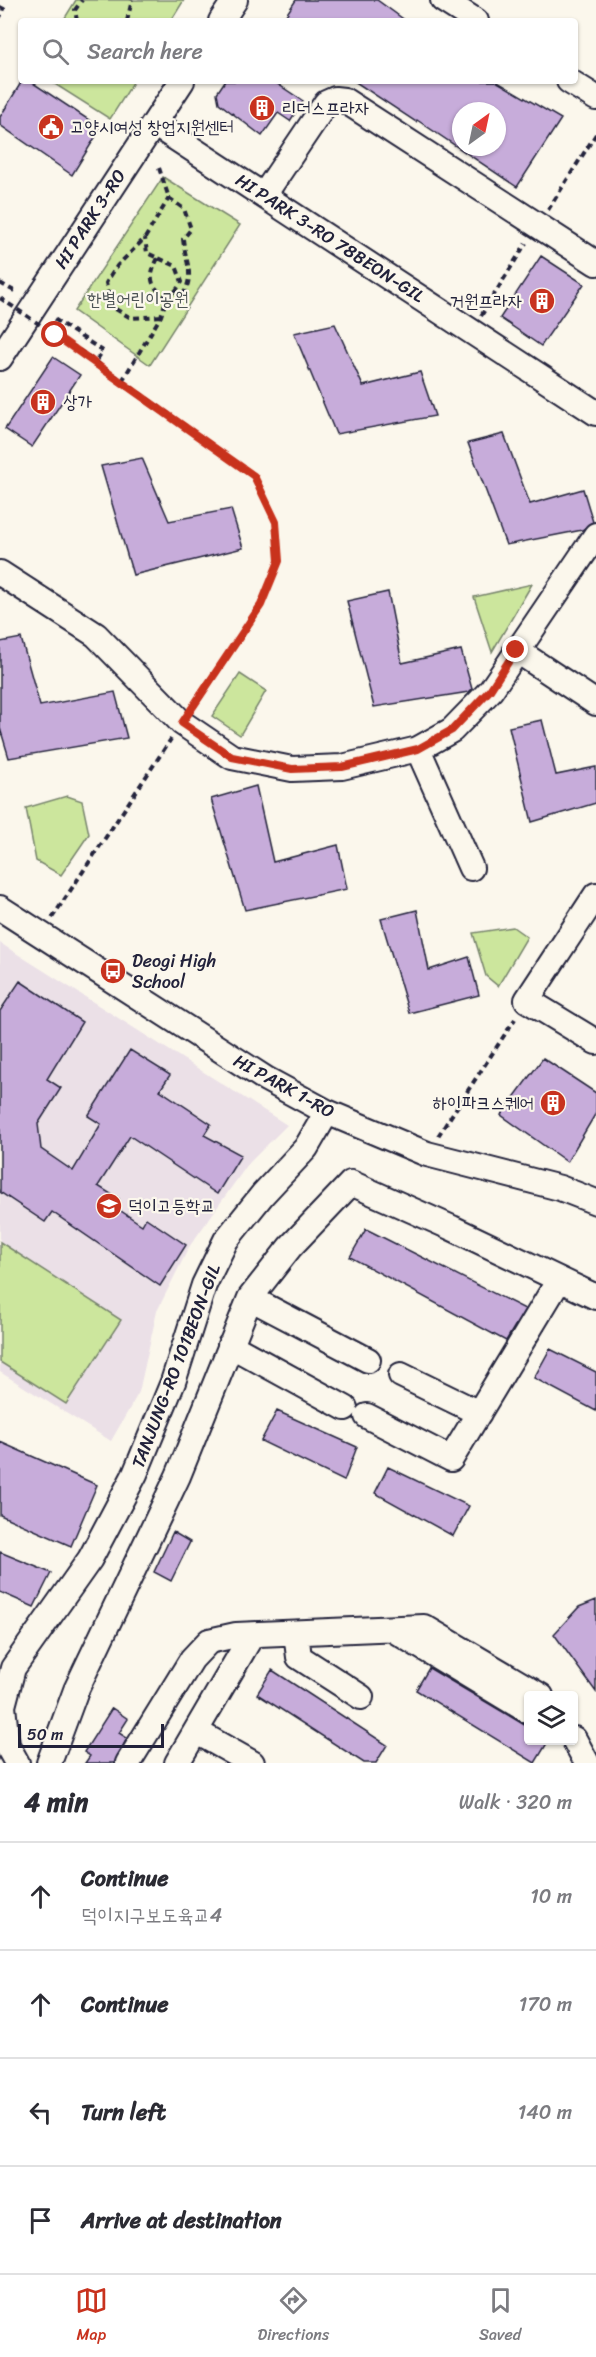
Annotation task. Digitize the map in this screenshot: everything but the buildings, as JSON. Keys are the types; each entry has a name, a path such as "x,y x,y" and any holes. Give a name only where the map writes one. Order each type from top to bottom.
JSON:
{"street":[{"path":"223,18 235,0"},
{"path":"443,0 471,18"},
{"name":"HI PARK 3-RO","path":"0,358 180,84"},
{"path":"574,84 596,98"},
{"path":"264,195 326,104 335,99 344,100 596,262"},
{"name":"HI PARK 3-RO 78BEON-GIL","path":"154,124 596,413"},
{"path":"0,573 96,635 156,699 182,723 232,757 292,769 342,767 418,749 452,730 490,690 596,535"},
{"path":"516,650 596,703"},
{"path":"418,749 471,868"},
{"path":"596,895 527,1000 596,1042"},
{"name":"HI PARK 1-RO","path":"0,908 266,1079 327,1112 427,1154 560,1188 596,1202"},
{"name":"TANJUNG-RO 101BEON-GIL","path":"17,1763 7,1745 3,1706 13,1668 90,1559 135,1474 173,1382 204,1284 226,1240 263,1194 306,1148 327,1112"},
{"path":"49,1763 76,1690 178,1476 250,1298 290,1247 351,1183 452,1228 596,1297"},
{"path":"230,1345 451,1459 559,1280"},
{"path":"250,1298 368,1360"},
{"path":"401,1374 479,1413"},
{"path":"128,1763 192,1659 210,1641 236,1635 424,1628 534,1691"},
{"path":"392,1629 524,1709"},
{"path":"296,1633 299,1657 361,1697"},
{"path":"177,1763 252,1635"},
{"path":"197,1731 252,1763"},
{"path":"576,1745 586,1763"}],"path":[{"path":"76,18 75,10 82,0"},
{"path":"128,18 132,0"},
{"path":"0,7 4,9 0,17"},
{"path":"544,216 596,134"},
{"path":"159,168 170,198 184,209 190,229 183,239 190,274 189,287 179,301 174,293"},
{"path":"160,316 131,318 112,307 106,283 117,266 145,238 170,198"},
{"path":"480,318 532,235"},
{"path":"122,381 160,316 166,297 174,293 182,282 176,266 147,253 145,238"},
{"path":"158,258 152,269 151,281 156,291 166,297"},
{"path":"0,283 16,292"},
{"path":"0,298 87,356 254,476 276,522 279,561 261,605 52,918"},
{"path":"54,319 103,351 95,362"},
{"path":"436,1140 515,1019"}],"shaded area":[{"name":"덕이고등학교","path":"0,943 287,1125 248,1164 189,1247 157,1311 139,1392 111,1441 0,1372"}],"green space":[{"path":"76,0 184,0 173,18 65,18"},
{"path":"55,84 132,84 110,119"},
{"name":"한별어린이공원","path":"163,177 240,225 150,365 74,311"},
{"path":"532,584 492,652 474,597"},
{"path":"240,674 266,691 240,735 212,716"},
{"path":"67,796 82,801 89,834 61,875 36,861 26,808"},
{"path":"513,927 527,937 498,986 486,976 473,933"},
{"path":"0,1242 121,1320 66,1404 0,1362"}],"place":[{"name":"리더스프라자","path":"262,108"},
{"name":"고양시여성 창업지원센터","path":"51,127"},
{"name":"거원프라자","path":"542,301"},
{"name":"상가","path":"43,402"},
{"name":"Deogi High School","path":"113,971"},
{"name":"하이파크스퀘어","path":"553,1103"},
{"name":"덕이고등학교","path":"109,1206"}],"route":[{"path":"55,335 254,476 276,522 279,561 261,605 182,723 196,733 232,757 292,769 342,767 418,749 452,730 490,690 516,650"}]}
